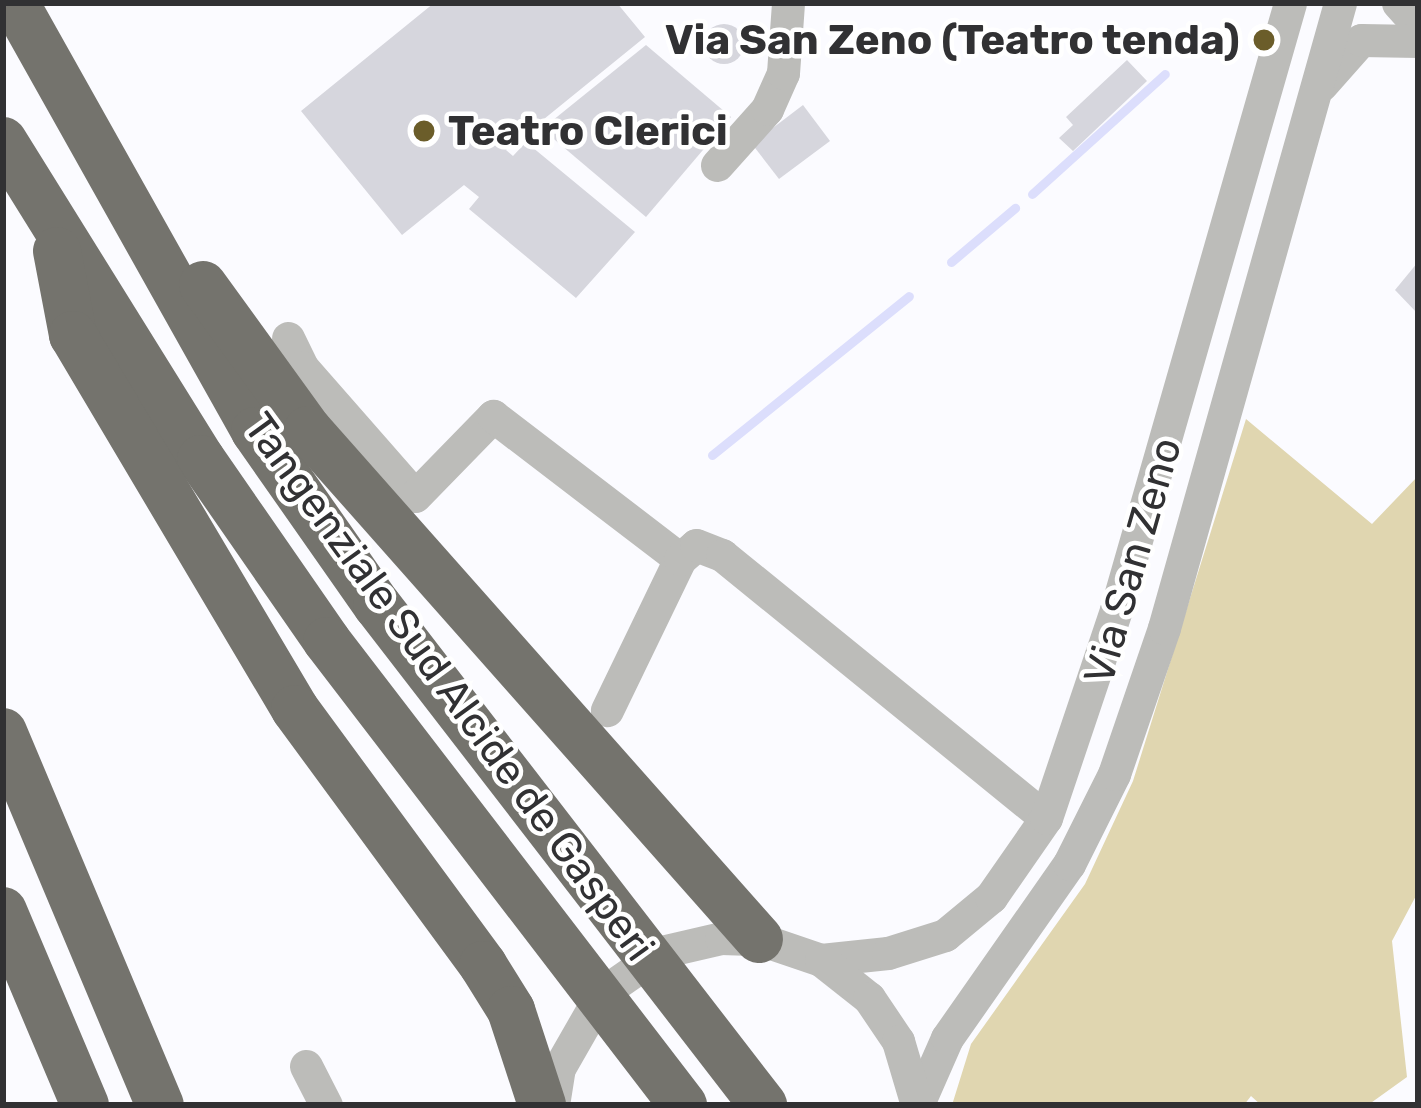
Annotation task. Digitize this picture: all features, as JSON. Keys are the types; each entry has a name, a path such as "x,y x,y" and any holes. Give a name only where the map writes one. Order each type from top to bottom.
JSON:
{"highway":[{"name":"Tangenziale Sud Alcide de Gasperi","path":"15,3 255,431 617,919 763,1105"},
{"name":"Tangenziale Sud Alcide de Gasperi","path":"3,141 52,229 327,641 682,1105"},
{"path":"100,159 144,202 308,430 759,939"},
{"path":"52,229 73,335 295,710 511,1010 542,1105"},
{"path":"3,732 160,1105"},
{"path":"3,911 85,1105"}],"street":[{"path":"717,165 775,92 788,3"},
{"name":"Via San Zeno","path":"821,960 888,953 944,934 991,897 1046,818 1116,610 1290,3"},
{"name":"Via San Zeno","path":"917,1104 947,1038 1069,864 1114,774 1164,628 1307,106 1340,3"},
{"path":"1398,3 1418,26"},
{"path":"1307,106 1361,40 1418,41"},
{"path":"288,338 302,367 415,496 493,416 680,560"},
{"path":"607,710 680,560 697,544 722,555 1046,818"},
{"name":"Via San Zeno","path":"553,1105 559,1068 602,993 661,952 721,938 759,939 821,960 869,998 888,1027 917,1104"},
{"path":"306,1066 326,1105"}],"shaded area":[{"path":"1246,419 1372,524 1418,476 1418,892 1392,941 1407,1077 1368,1105 1261,1105 1251,1096 1244,1105 952,1105 971,1044 1085,884 1133,781"}],"building":[{"name":"Teatro Clerici","path":"434,3 617,3 645,37 506,150 513,156 526,142 635,232 576,298 469,209 479,197 464,185 402,235 301,111"},
{"path":"724,24 738,30 744,44 738,58 724,64 710,58 704,44 710,30"},
{"path":"646,45 731,117 646,217 542,129"},
{"path":"1127,60 1147,81 1073,151 1059,138 1073,125 1066,117"},
{"path":"803,105 830,141 779,179 752,144"},
{"path":"1418,262 1418,314 1395,290"}],"waterway":[{"path":"1032,194 1165,74"},
{"path":"951,262 1015,208"},
{"path":"712,455 909,296"}],"place":[{"name":"Via San Zeno (Teatro tenda)","path":"1264,40"},
{"name":"Teatro Clerici","path":"424,131"}]}
